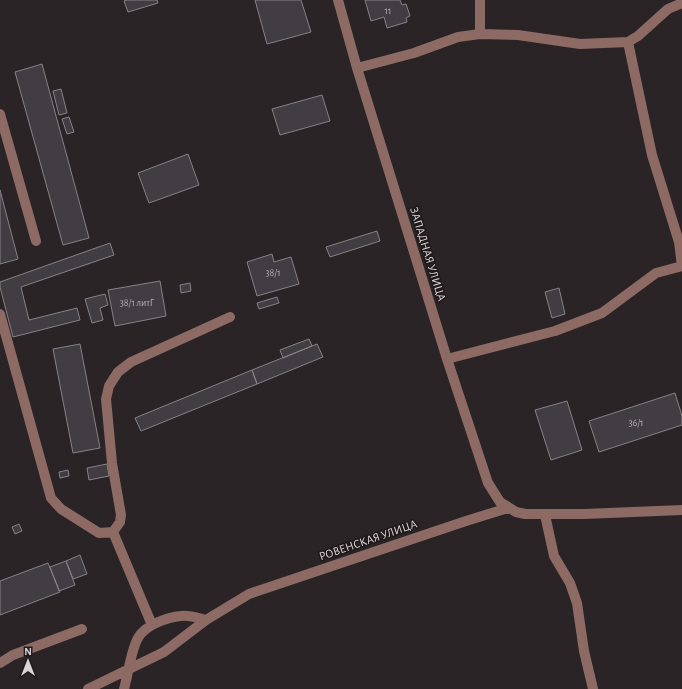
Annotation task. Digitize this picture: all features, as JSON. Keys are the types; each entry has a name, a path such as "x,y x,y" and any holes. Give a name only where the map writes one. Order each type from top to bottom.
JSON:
{"street":[{"name":"ЗАПАДНАЯ УЛИЦА","path":"338,0 357,68 447,359 488,483 500,502 508,508"},
{"path":"480,0 480,34"},
{"path":"357,68 414,53 458,37 480,34 518,35 580,44 628,42 638,36 668,9 682,3"},
{"path":"447,359 555,331 602,313 656,273 682,266 680,241 652,155 628,42"},
{"path":"0,114 36,241"},
{"path":"0,314 51,498 61,509 99,533 113,532"},
{"path":"113,532 120,522 121,515 111,449 106,399 109,386 118,372 131,362 230,317"},
{"path":"508,508 516,512 526,514 545,515 682,510"},
{"name":"РОВЕНСКАЯ УЛИЦА","path":"88,689 164,652 206,620 249,594 508,508"},
{"path":"545,515 554,556 570,583 577,603 584,651 593,689"},
{"path":"113,532 152,624"},
{"path":"124,689 133,649 138,637 152,624 168,618 182,616 193,616 206,620"},
{"path":"0,663 13,655 82,629"}],"building":[{"path":"157,0 158,3 128,12 124,1"},
{"path":"255,0 301,0 311,32 267,44"},
{"path":"365,0 400,0 402,5 406,4 410,16 406,18 407,22 387,28 384,17 371,21"},
{"path":"42,64 89,238 63,245 15,72"},
{"path":"61,89 67,113 59,115 53,91"},
{"path":"322,95 330,121 280,135 272,109"},
{"path":"69,117 74,132 67,134 62,119"},
{"path":"188,154 199,185 149,203 138,173"},
{"path":"0,190 18,259 0,264"},
{"path":"377,231 380,241 330,257 326,247"},
{"path":"110,243 114,255 21,287 29,320 77,308 80,320 13,337 0,282"},
{"path":"272,254 274,262 291,257 299,284 257,296 247,262"},
{"path":"160,281 166,316 115,326 108,290"},
{"path":"190,283 191,291 181,293 180,285"},
{"path":"559,288 565,314 552,318 545,292"},
{"path":"105,294 108,305 100,308 103,320 92,323 85,299"},
{"path":"277,297 279,303 259,309 257,303"},
{"path":"309,339 312,346 283,358 280,350"},
{"path":"80,344 100,448 73,453 53,349"},
{"path":"317,344 323,357 257,384 252,370"},
{"path":"252,370 257,384 141,431 135,418"},
{"path":"675,393 682,416 682,425 599,452 589,421"},
{"path":"567,401 582,450 551,460 535,410"},
{"path":"107,464 109,476 89,480 87,468"},
{"path":"68,470 69,476 60,478 59,472"},
{"path":"19,524 22,531 15,534 12,527"},
{"path":"80,555 87,574 73,579 66,561"},
{"path":"66,561 75,585 59,591 50,567"},
{"path":"48,563 60,592 0,615 0,581"}]}
